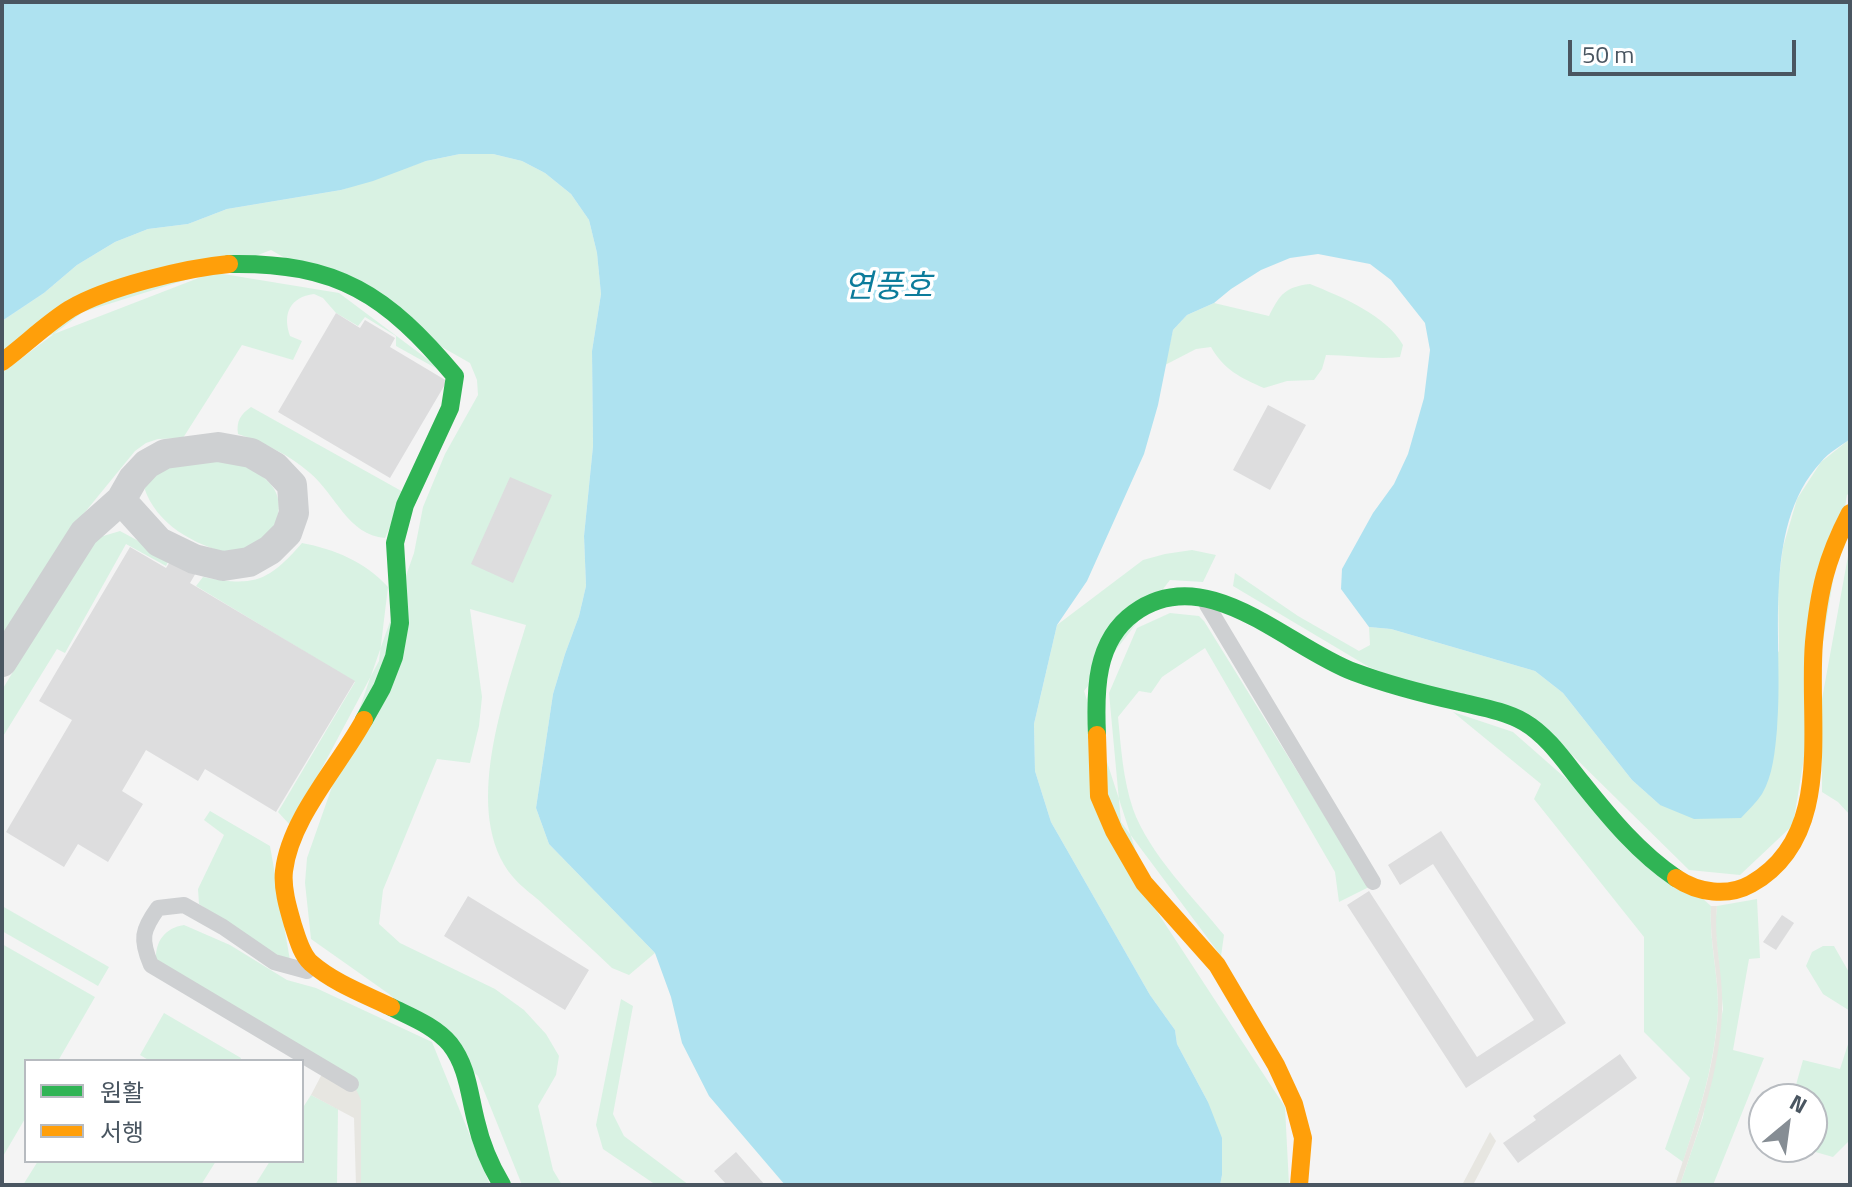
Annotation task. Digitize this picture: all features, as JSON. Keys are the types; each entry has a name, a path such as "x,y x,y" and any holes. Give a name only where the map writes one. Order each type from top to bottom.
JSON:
{"street":[{"path":"2,362 78,304 158,276 201,265 255,261 298,265 342,278 383,302 413,328 455,376 450,408 405,505 395,543 400,623 394,657 364,721 303,818 291,842 284,872 287,905 297,939 308,960 331,978 422,1022 449,1043 466,1072 476,1123 491,1166 502,1185"},
{"path":"2,662 84,533 121,500 133,479 147,464 165,454 218,447 251,453 275,467 292,485 294,513 287,533 270,550 249,562 223,566 194,559 159,542 121,500"},
{"path":"1299,1185 1303,1138 1294,1104 1276,1065 1217,965 1144,883 1114,831 1099,796 1095,694 1101,662 1110,638 1124,620 1149,602 1168,596 1202,597 1235,607 1332,664 1385,684 1491,710 1524,722 1553,747 1613,821 1657,865 1686,885 1715,892 1738,891 1761,878 1787,855 1801,828 1810,799 1814,643 1823,575 1833,546 1850,513"}],"lane":[{"path":"1202,597 1373,882"},
{"path":"331,978 274,962 184,905 158,908 146,925 143,945 151,965 351,1084"}],"green space":[{"path":"460,154 493,154 522,161 545,173 571,194 589,220 597,253 601,294 592,351 593,446 584,536 586,586 553,694 536,808 549,844 655,953 629,975 612,968 513,877 497,851 490,821 488,788 492,754 526,625 470,609 482,697 470,763 437,759 383,890 379,924 400,943 495,989 524,1010 546,1034 559,1056 556,1075 538,1106 553,1170 562,1185 522,1185 478,1076 389,994 311,939 305,883 307,858 414,553 423,507 445,454 478,395 477,380 470,363 271,250 2,354 2,321 44,293 77,265 115,242 148,229 188,224 227,209 341,190 426,161"},
{"path":"211,272 339,293 450,376 396,346 396,336 365,317 358,326 336,313 323,298 314,294 299,299 290,308 287,321 290,336 302,341 293,360 242,345 183,438 158,439 135,451 72,528 2,643 2,373 83,312"},
{"path":"1310,284 1375,316 1403,345 1400,357 1326,355 1322,369 1314,380 1287,381 1264,388 1234,372 1211,347 1196,349 1165,365 1173,330 1187,315 1214,303 1269,316 1284,293"},
{"path":"251,407 405,493 385,538 361,530 319,482 294,461 238,434 240,418"},
{"path":"1850,439 1850,492 1847,495 1793,825 1740,875 1689,870 1557,740 1369,667 1233,586 1235,573 1298,616 1359,651 1370,645 1369,627 1391,629 1535,671 1563,693 1632,780 1660,805 1779,651 1778,586 1783,547 1797,499 1821,462"},
{"path":"227,459 246,466 264,478 272,485 279,503 276,520 268,535 231,554 191,539 167,523 144,487 155,471 178,463"},
{"path":"120,531 170,558 166,566 126,544 65,653 57,649 2,738 2,690 88,547 100,537"},
{"path":"302,543 349,558 370,570 388,587 379,661 291,826 278,812 355,682 196,586 203,577 248,581 269,574"},
{"path":"1850,545 1850,815 1838,802 1822,792 1822,699"},
{"path":"1192,550 1216,555 1203,582 1170,580 1084,691 1154,907 1285,1107 1289,1185 1220,1185 1222,1175 1208,1102 1177,1044 1175,1030 1150,995 1051,822 1035,771 1034,724 1057,625 1143,560"},
{"path":"1170,613 1199,616 1204,621 1369,887 1339,902 1335,872 1205,648 1162,677 1151,693 1139,691 1118,717 1125,775 1140,826 1161,859 1224,935 1221,956 1121,822 1109,693 1137,628"},
{"path":"1453,712 1513,732 1711,906 1718,998 1714,1050 1683,1162 1665,1149 1690,1078 1644,1032 1644,937 1534,799 1541,784"},
{"path":"210,811 270,846 290,960 278,957 199,904 198,889 224,835 204,820"},
{"path":"1757,899 1760,958 1749,959 1733,1050 1764,1058 1754,1083 1748,1083 1748,1098 1713,1185 1680,1185 1703,1117 1723,1009 1715,925 1717,906"},
{"path":"2,906 109,967 98,986 2,931"},
{"path":"184,925 230,945 287,980 316,988 432,1042 490,1185 361,1185 361,1100 156,961 157,947 171,929"},
{"path":"2,944 95,997 59,1059 24,1059 24,1120 2,1158"},
{"path":"1823,946 1834,946 1850,974 1850,1011 1823,994 1806,966 1812,952"},
{"path":"621,999 633,1006 613,1114 624,1136 689,1185 656,1185 603,1149 596,1125"},
{"path":"164,1013 241,1058 147,1059 140,1055"},
{"path":"1850,1038 1850,1140 1833,1157 1828,1156 1828,1083 1797,1083 1803,1060 1840,1069"},
{"path":"311,1095 338,1109 337,1185 255,1185 269,1163 304,1163 304,1106"},
{"path":"37,1163 215,1163 201,1185 23,1185"}],"sand":[{"path":"1711,906 1717,906 1716,933 1722,998 1720,1033 1713,1078 1701,1121 1680,1185 1675,1185 1702,1099 1716,1033 1718,998"},
{"path":"323,1072 353,1083 361,1100 361,1185 356,1185 354,1118 311,1095"},
{"path":"1490,1132 1496,1141 1473,1185 1462,1185"}],"water":[{"name":"연풍호","path":"2,2 1850,2 1850,439 1821,462 1802,489 1789,520 1779,590 1777,729 1773,763 1766,787 1741,818 1694,819 1660,805 1632,780 1563,693 1535,671 1391,629 1369,627 1341,589 1342,569 1373,513 1394,484 1408,454 1424,398 1430,350 1425,323 1391,280 1370,264 1318,254 1290,258 1261,270 1214,303 1187,315 1173,330 1158,405 1144,454 1087,581 1057,625 1034,724 1035,771 1051,822 1150,995 1175,1030 1177,1044 1208,1102 1222,1138 1220,1185 785,1185 709,1096 682,1043 671,997 655,953 549,844 536,808 553,694 586,586 584,536 593,446 592,351 601,294 597,253 589,220 571,194 545,173 522,161 493,154 460,154 426,161 341,190 227,209 188,224 148,229 115,242 77,265 44,293 2,321"}],"building":[{"path":"336,313 360,328 365,320 395,338 390,347 447,381 390,478 278,412"},
{"path":"1268,405 1306,425 1270,490 1233,470"},
{"path":"510,477 552,495 513,583 471,564"},
{"path":"130,547 166,568 173,557 197,571 190,583 355,681 276,812 205,769 198,781 146,750 122,791 143,804 108,862 78,844 64,867 6,832 72,720 39,701"},
{"path":"1441,831 1566,1023 1466,1088 1347,905 1369,891 1477,1057 1534,1020 1433,864 1400,885 1388,865"},
{"path":"468,896 589,970 565,1010 444,936"},
{"path":"1782,915 1794,923 1776,950 1763,942"},
{"path":"1620,1054 1637,1078 1518,1163 1503,1143 1536,1120 1533,1116"},
{"path":"736,1152 765,1185 727,1185 714,1171"}],"traffic: fast":[{"path":"229,264 301,269 357,289 406,324 455,376 450,408 405,505 395,543 400,623 394,657 382,688 364,720"},
{"path":"1097,735 1096,701 1100,668 1111,638 1121,624 1134,613 1162,599 1190,596 1218,602 1246,613 1354,672 1407,689 1501,712 1524,722 1556,750 1626,834 1676,878"},
{"path":"391,1007 437,1032 456,1053 467,1081 483,1146 502,1185"}],"traffic: slow":[{"path":"2,362 61,315 104,293 147,280 229,264"},
{"path":"1676,878 1713,892 1742,888 1778,863 1796,837 1806,808 1812,775 1814,642 1818,606 1829,560 1850,513"},
{"path":"364,720 305,812 288,851 284,884 293,925 308,959 339,982 391,1007"},
{"path":"1097,735 1099,796 1114,831 1144,883 1217,965 1276,1065 1294,1104 1303,1138 1299,1185"}]}
